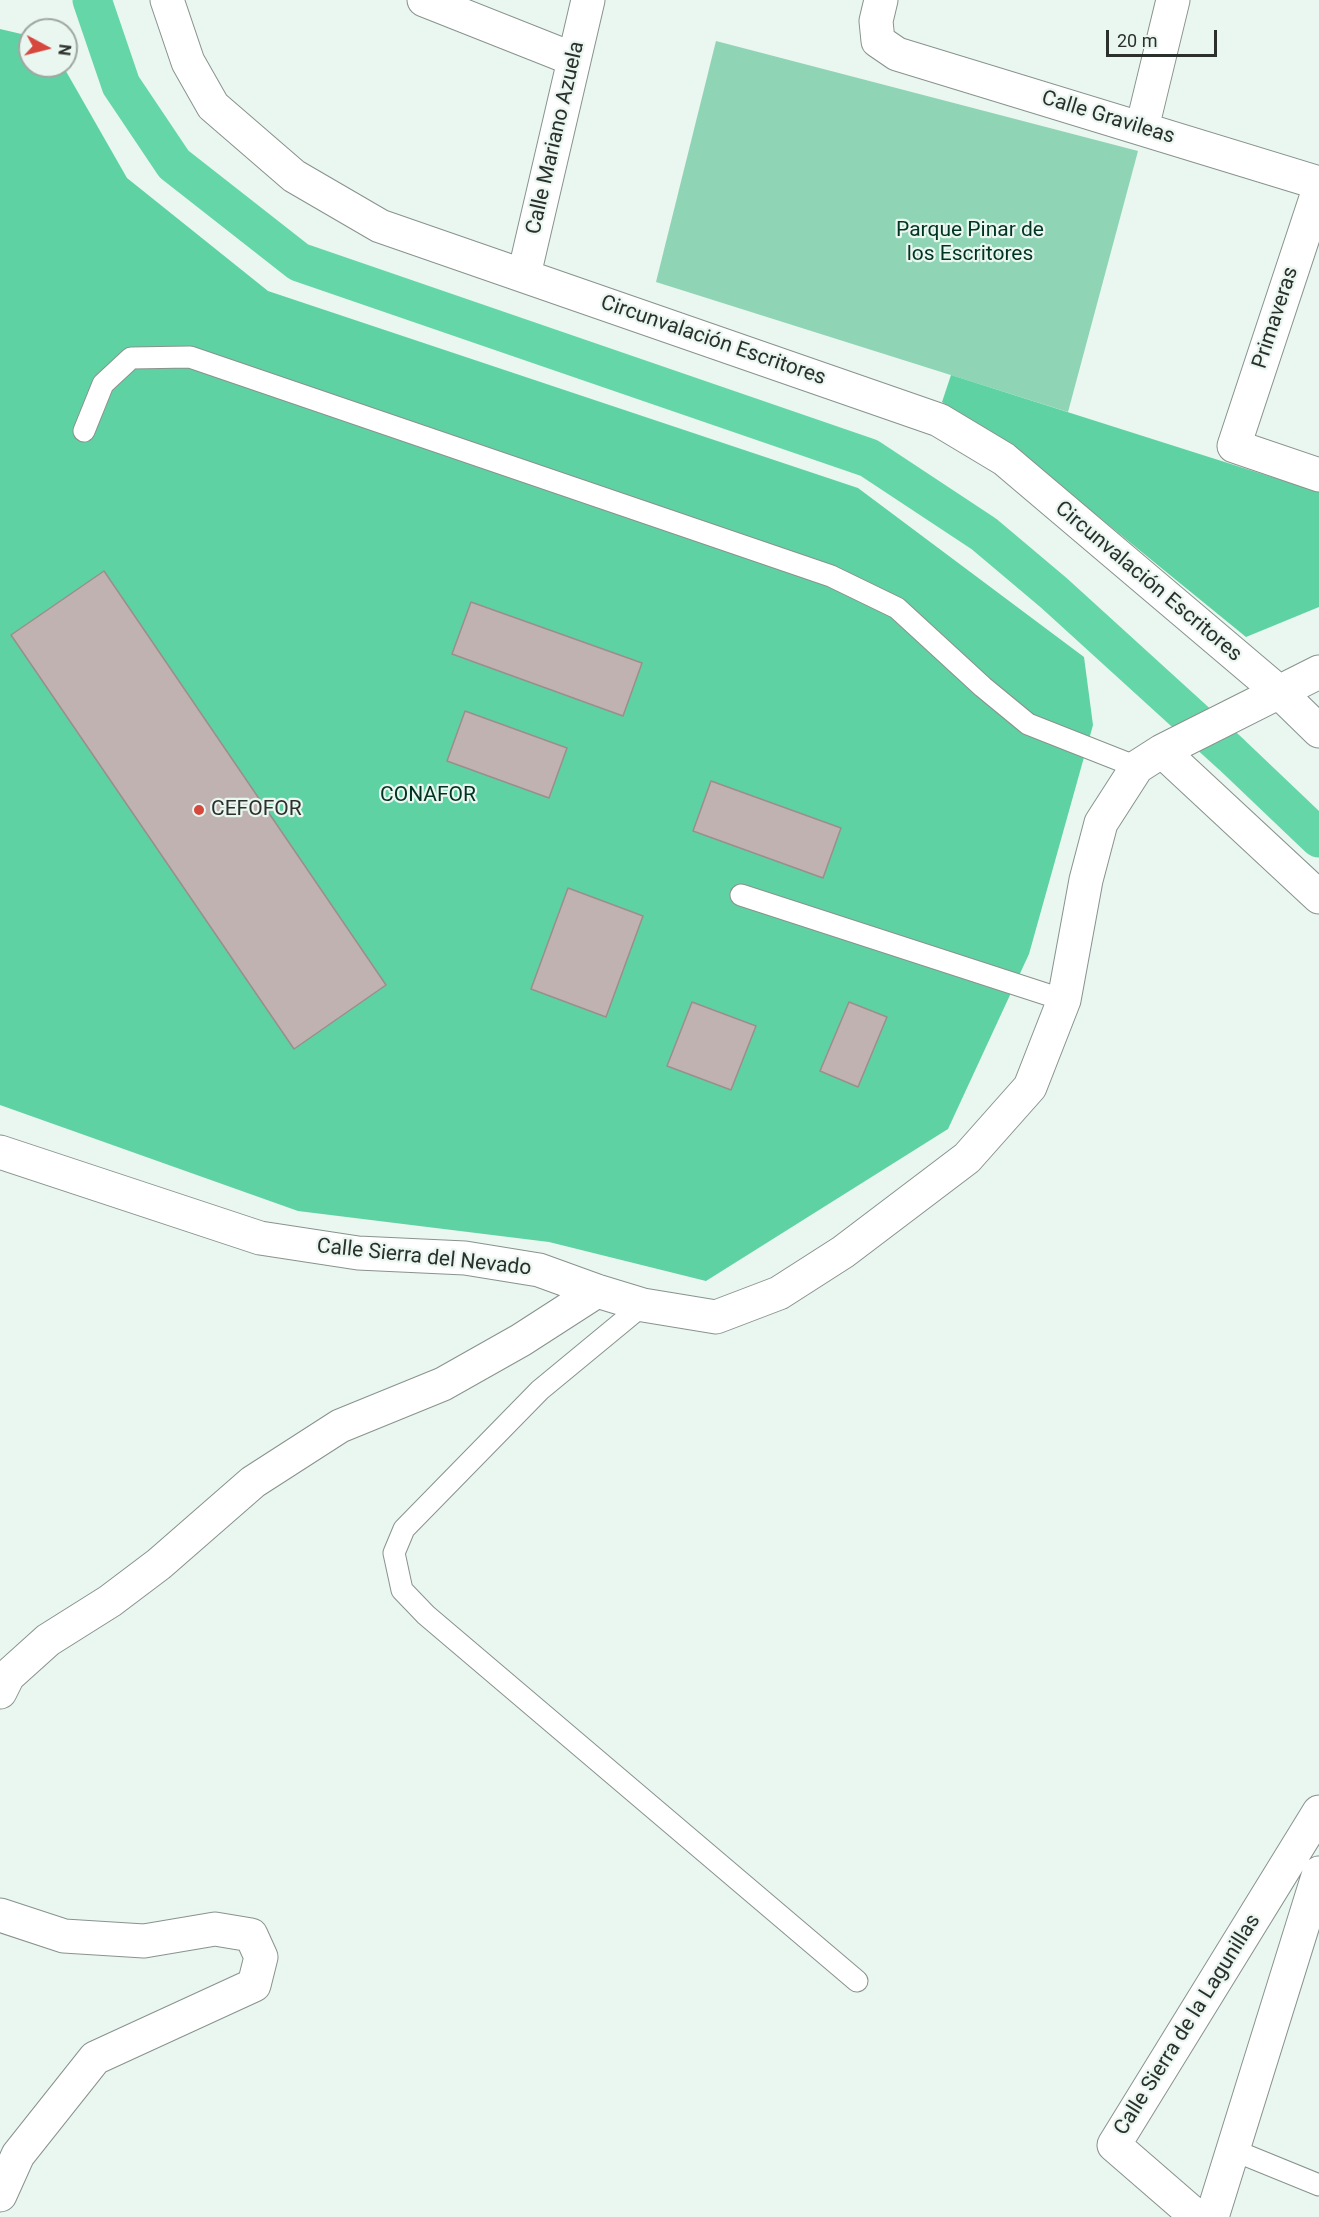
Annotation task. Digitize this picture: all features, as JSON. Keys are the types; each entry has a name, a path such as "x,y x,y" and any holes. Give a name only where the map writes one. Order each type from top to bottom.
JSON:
{"street":[{"name":"Circunvalación Escritores","path":"167,0 188,62 213,106 294,176 380,226 939,420 1004,459 1279,692 1319,731"},
{"path":"424,0 573,59"},
{"name":"Calle Mariano Azuela","path":"524,275 588,0"},
{"name":"Calle Gravileas","path":"881,0 876,21 878,41 897,54 1319,183"},
{"path":"1142,128 1173,0"},
{"name":"Primaveras","path":"1319,189 1234,446 1319,475"},
{"path":"1319,672 1161,753 1319,897"},
{"name":"Calle Sierra del Nevado","path":"0,1152 260,1238 358,1253 465,1258 539,1270 597,1292 643,1305 716,1317 779,1293 843,1252 967,1158 1030,1087 1064,1000 1086,880 1101,823 1161,753"},
{"path":"0,1692 8,1676 48,1640 110,1601 159,1564 253,1482 340,1426 443,1384 521,1340 597,1292"},
{"name":"Calle Sierra de la Lagunillas","path":"1197,2217 1114,2145 1319,1812"},
{"path":"1212,2217 1319,1873"},
{"path":"0,1915 64,1936 133,1941 215,1929 251,1935 261,1957 254,1985 95,2058 18,2155 0,2195"}],"lane":[{"path":"84,431 103,384 131,358 190,357 831,576 897,608 983,687 1028,724 1161,753"},
{"path":"741,895 1064,1000"},
{"path":"643,1305 540,1390 404,1528 394,1553 402,1590 426,1615 857,1980"},
{"path":"1233,2150 1319,2185"}],"green space":[{"name":"CONAFOR","path":"0,29 18,33 18,78 70,78 127,178 268,291 858,488 1084,657 1093,725 1029,954 948,1129 706,1281 549,1242 298,1211 0,1105"},
{"name":"Parque Pinar de los Escritores","path":"716,41 1138,151 1068,412 656,282"},
{"path":"951,375 1319,492 1319,607 1246,637 1019,452 942,402"}],"building":[{"name":"CEFOFOR","path":"104,571 386,985 294,1049 11,635"},
{"path":"471,602 642,663 623,716 452,654"},
{"path":"465,711 567,748 549,798 447,761"},
{"path":"711,781 841,828 823,878 693,831"},
{"path":"568,888 643,916 606,1017 531,989"},
{"path":"692,1002 756,1026 731,1090 667,1066"},
{"path":"849,1002 887,1017 858,1087 820,1071"}],"waterway":[{"path":"92,0 121,85 174,164 299,262 869,458 984,534 1054,593 1232,755 1319,838"}],"place":[{"name":"CEFOFOR","path":"199,810"}]}
